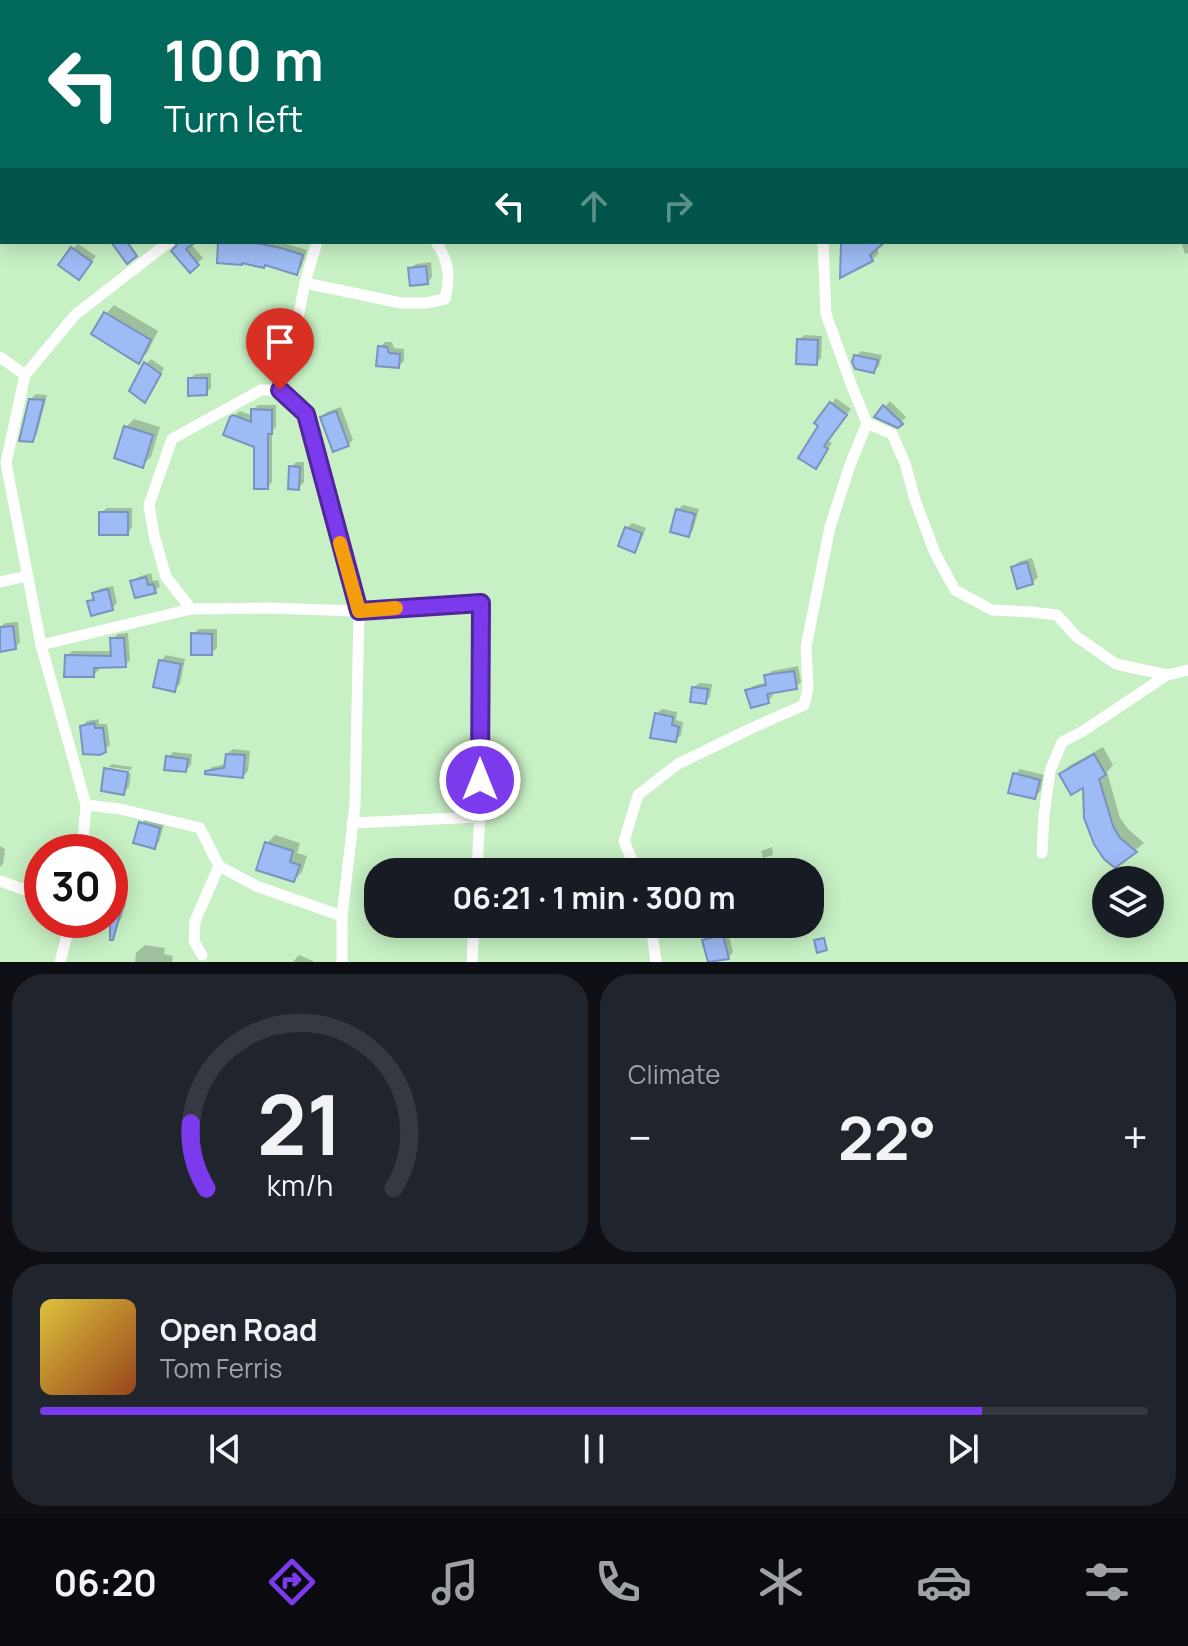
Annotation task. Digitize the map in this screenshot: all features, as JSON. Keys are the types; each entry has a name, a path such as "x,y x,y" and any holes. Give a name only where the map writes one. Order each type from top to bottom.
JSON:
{"street":[{"path":"84,834 86,805 41,645 6,463 25,375 75,315 166,244"},
{"path":"280,390 316,244"},
{"path":"305,283 401,303 445,299 449,286 448,265 437,244"},
{"path":"823,244 826,314 851,384 867,423 892,434 935,553 955,590 992,610 1057,615 1077,637 1116,664 1167,675"},
{"path":"0,357 25,375"},
{"path":"191,609 166,577 149,505 172,439 261,390 280,390 306,414 359,611 355,805 342,916 342,962"},
{"path":"631,858 624,841 638,795 678,764 804,705 808,688 806,647 830,527 867,423"},
{"path":"0,582 27,576"},
{"path":"41,645 191,609 359,611 481,603 478,858"},
{"path":"1042,853 1050,771 1062,742 1167,675 1188,670"},
{"path":"86,805 120,809 200,828 219,866 256,886 342,916"},
{"path":"352,823 480,817"},
{"path":"202,955 194,941 195,921 219,866"},
{"path":"0,881 24,890"},
{"path":"60,962 66,938"},
{"path":"472,962 473,938"},
{"path":"653,938 656,962"}],"building":[{"path":"112,244 128,244 137,256 127,264"},
{"path":"193,244 186,249 199,265 190,273 171,251 176,246"},
{"path":"218,244 260,244 303,255 297,275 265,265 264,268 242,263 217,263"},
{"path":"841,244 883,244 870,255 873,261 840,278"},
{"path":"71,247 92,262 79,280 58,265"},
{"path":"426,266 428,284 410,286 408,268"},
{"path":"104,312 151,340 139,364 91,334"},
{"path":"797,339 818,340 817,365 796,364"},
{"path":"378,346 387,347 389,353 400,354 399,368 376,366"},
{"path":"854,355 878,360 874,373 855,369 852,362"},
{"path":"144,362 161,374 145,403 129,391"},
{"path":"188,378 207,378 207,395 188,396"},
{"path":"29,399 44,400 33,442 19,441"},
{"path":"830,402 847,415 824,446 828,449 816,469 798,458 818,426 814,423"},
{"path":"883,405 903,424 898,428 874,417"},
{"path":"251,409 272,410 272,434 268,434 268,489 254,489 254,447 223,435 233,415 251,422"},
{"path":"336,411 349,446 333,452 320,417"},
{"path":"124,426 153,435 143,468 114,458"},
{"path":"289,466 300,467 299,490 288,489"},
{"path":"676,509 695,514 689,537 670,532"},
{"path":"99,512 128,512 128,535 99,535"},
{"path":"625,527 642,533 635,553 618,546"},
{"path":"1027,562 1033,584 1017,589 1011,567"},
{"path":"146,577 148,585 153,584 156,593 135,598 130,581"},
{"path":"108,589 113,610 91,616 87,601 94,600 92,593"},
{"path":"13,626 16,649 0,652 0,627"},
{"path":"191,633 212,634 212,655 191,655"},
{"path":"110,638 124,638 126,667 94,668 94,677 64,677 65,655 111,656"},
{"path":"159,660 181,664 175,692 153,687"},
{"path":"794,671 797,689 767,694 769,703 751,708 745,690 766,685 764,675"},
{"path":"692,687 708,689 706,704 690,702"},
{"path":"655,713 673,717 672,725 679,727 676,742 650,738"},
{"path":"94,723 95,728 103,728 106,752 100,755 83,754 80,726"},
{"path":"226,754 245,755 243,778 205,774 205,771 224,768"},
{"path":"1094,754 1106,775 1099,779 1113,826 1120,838 1137,852 1118,866 1104,859 1094,844 1084,818 1083,788 1071,795 1059,774"},
{"path":"166,756 188,759 186,772 164,770"},
{"path":"104,768 128,772 124,795 101,791"},
{"path":"1013,773 1040,780 1035,799 1008,793"},
{"path":"139,822 160,828 155,849 133,843"},
{"path":"265,842 293,851 290,862 300,865 294,882 256,870"},
{"path":"724,938 729,959 708,962 702,940"},
{"path":"824,938 827,950 817,953 814,940"}],"slow traffic":[{"path":"340,543 359,611 396,608"}],"route":[{"path":"280,390 306,414 359,611 481,603 480,780"}]}
